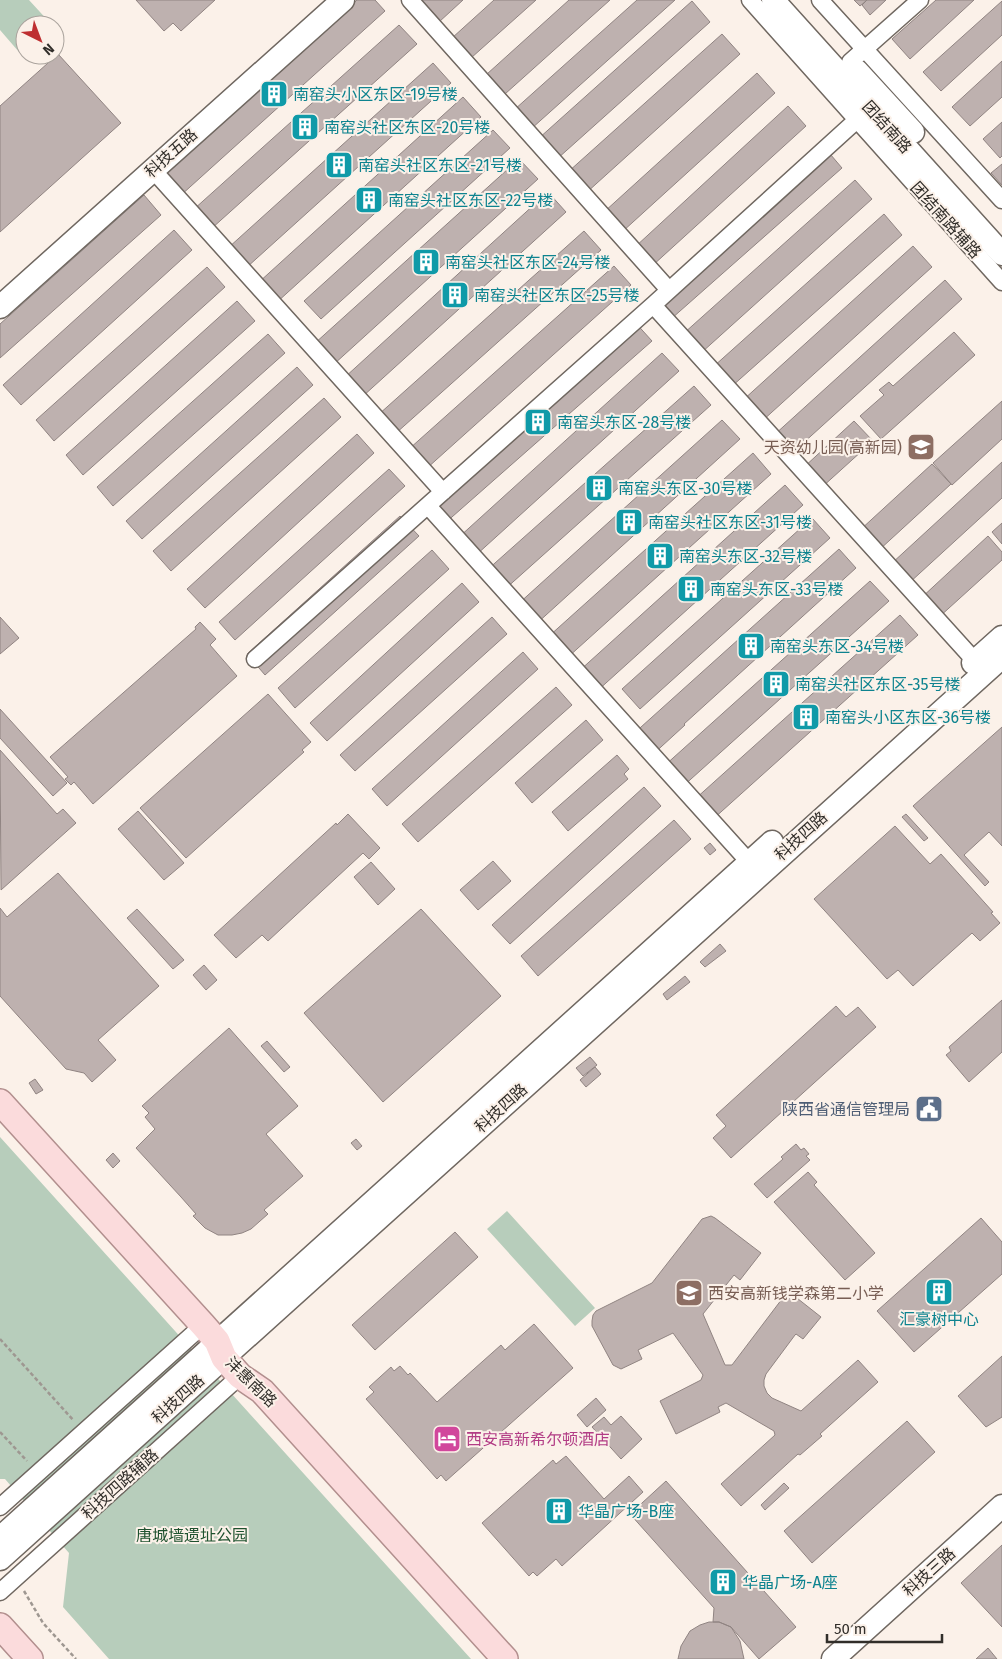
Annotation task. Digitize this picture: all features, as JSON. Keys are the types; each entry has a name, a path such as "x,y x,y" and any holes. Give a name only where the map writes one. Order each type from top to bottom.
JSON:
{"main road":[{"name":"沣惠南路","path":"0,1102 221,1350 262,1391 505,1659"},
{"path":"0,1626 30,1659"}],"street":[{"name":"科技五路","path":"0,307 343,0"},
{"path":"410,0 669,290"},
{"name":"团结南路辅路","path":"750,0 851,112 863,114 1002,282"},
{"name":"团结南路","path":"773,0 863,114 1002,254"},
{"name":"团结南路","path":"794,0 857,56 1002,232"},
{"path":"820,0 857,56 1002,200"},
{"path":"857,56 920,0"},
{"path":"255,659 653,305 863,114"},
{"path":"153,170 443,492"},
{"path":"653,305 975,661"},
{"path":"428,506 749,862"},
{"name":"科技四路","path":"0,1559 221,1350 749,862 1002,637"},
{"name":"科技四路","path":"0,1538 221,1350 1002,657"},
{"path":"0,1507 221,1350"},
{"name":"科技四路辅路","path":"0,1592 17,1577 221,1350"},
{"name":"科技三路","path":"833,1659 1002,1506"}],"path":[{"path":"0,1339 74,1420 68,1426"},
{"path":"0,1432 28,1462 34,1456"},
{"path":"17,1577 43,1623 76,1659"}],"green space":[{"path":"0,0 29,0 43,15 15,15 15,47 0,30"},
{"name":"唐城墙遗址公园","path":"0,1137 471,1659 109,1659 63,1607 69,1553 5,1479 0,1479"},
{"path":"507,1211 595,1308 575,1326 487,1229"}],"building":[{"path":"136,0 215,0 181,31 173,23 164,31"},
{"name":"南窑头小区东区-19号楼","path":"357,0 375,0 385,11 180,196 162,176"},
{"path":"421,0 463,0 439,22"},
{"path":"494,0 536,0 471,58 452,38"},
{"path":"569,0 610,0 505,94 487,74"},
{"path":"637,0 675,0 531,129 514,110"},
{"path":"854,0 867,0 860,6"},
{"path":"867,0 886,0 870,15 862,5"},
{"path":"936,0 974,0 910,59 892,39"},
{"path":"692,1 710,22 557,159 538,139"},
{"path":"1002,1 1002,35 941,91 923,72"},
{"name":"南窑头社区东区-20号楼","path":"399,25 417,44 211,229 193,210"},
{"path":"722,34 740,54 586,193 568,172"},
{"path":"1002,61 1002,97 970,126 952,107"},
{"path":"65,62 121,123 0,232 0,106 46,65 65,65"},
{"name":"南窑头社区东区-21号楼","path":"433,63 451,83 246,268 228,248"},
{"path":"757,73 775,93 622,232 604,212"},
{"name":"南窑头社区东区-22号楼","path":"463,97 481,117 276,303 258,283"},
{"path":"788,106 806,126 652,266 635,247"},
{"path":"1002,122 1002,156 1000,158 983,139"},
{"path":"493,130 510,148 321,319 304,301"},
{"path":"825,148 842,168 671,319 653,300"},
{"name":"南窑头社区东区-24号楼","path":"519,159 538,179 333,365 314,344"},
{"path":"1002,164 1002,185 991,173"},
{"path":"855,180 872,199 701,353 683,334"},
{"name":"南窑头社区东区-25号楼","path":"548,192 566,212 362,397 344,378"},
{"path":"144,195 161,215 0,358 0,324"},
{"path":"884,214 902,235 731,387 713,367"},
{"path":"174,230 192,250 21,405 3,385"},
{"path":"584,231 601,250 395,434 378,415"},
{"path":"913,246 932,267 761,422 742,401"},
{"path":"614,266 631,285 426,469 409,449"},
{"path":"207,267 225,287 54,441 36,420"},
{"path":"945,280 962,299 790,455 773,436"},
{"path":"237,301 255,321 83,475 66,455"},
{"name":"南窑头东区-28号楼","path":"633,320 652,341 444,524 425,503"},
{"path":"954,332 975,355 881,439 860,416 884,395 879,390 889,382 893,386"},
{"path":"268,334 285,353 113,506 97,487"},
{"path":"662,353 679,371 475,556 458,538"},
{"path":"297,367 313,385 142,539 126,521"},
{"name":"南窑头东区-30号楼","path":"694,386 711,405 504,590 486,571"},
{"path":"324,398 341,417 171,571 153,551"},
{"path":"1002,401 1002,439 952,485 933,463"},
{"name":"南窑头社区东区-31号楼","path":"722,420 740,439 535,625 517,605"},
{"path":"854,421 873,441 821,488 803,468"},
{"path":"357,434 374,453 205,608 187,589"},
{"name":"南窑头东区-32号楼","path":"753,453 771,474 567,658 548,637"},
{"path":"1002,462 1002,498 908,584 891,564"},
{"path":"932,464 951,484 878,551 859,531"},
{"path":"389,469 405,486 235,640 219,622"},
{"name":"南窑头东区-33号楼","path":"785,485 803,505 596,692 578,672"},
{"path":"400,516 419,536 265,675 247,654"},
{"path":"812,518 830,538 640,709 622,689"},
{"path":"1002,523 1002,544 992,532"},
{"path":"988,536 1002,552 1002,560 938,618 920,599"},
{"name":"南窑头东区-34号楼","path":"839,549 856,568 650,757 631,736"},
{"path":"432,550 449,569 295,708 278,688"},
{"name":"南窑头社区东区-35号楼","path":"870,581 889,601 681,788 663,767"},
{"path":"462,583 479,602 327,741 310,723"},
{"name":"南窑头小区东区-36号楼","path":"900,615 918,635 712,820 694,800"},
{"path":"0,617 19,638 0,654"},
{"path":"492,617 507,634 355,771 340,755"},
{"path":"200,622 216,639 210,645 237,676 93,804 74,782 71,785 65,779 68,777 50,757 196,629 195,627"},
{"path":"523,652 538,669 387,806 372,789"},
{"path":"556,687 572,705 418,842 402,824"},
{"path":"268,694 311,742 302,750 304,752 186,858 140,808"},
{"path":"0,709 67,783 53,796 0,738"},
{"path":"586,720 603,740 532,803 515,783"},
{"path":"1002,727 1002,846 989,832 964,855 989,882 985,886 913,806"},
{"path":"0,750 57,814 63,809 76,823 1,890"},
{"path":"617,755 629,769 624,774 628,779 568,831 552,812"},
{"path":"644,787 661,806 510,944 492,925"},
{"path":"138,811 184,863 164,880 118,829"},
{"path":"348,814 380,848 369,859 363,853 268,941 262,935 236,958 214,935"},
{"path":"906,814 928,838 924,841 902,817"},
{"path":"674,820 691,839 538,976 521,956"},
{"path":"895,826 930,864 941,854 993,912 991,913 1000,923 980,941 972,933 913,986 898,970 887,979 814,899"},
{"path":"710,843 716,850 710,855 704,848"},
{"path":"493,861 511,881 478,910 460,890"},
{"path":"371,862 395,889 378,905 354,877"},
{"path":"58,873 159,986 98,1040 116,1060 92,1082 84,1073 66,1069 0,996 0,908 7,917"},
{"path":"137,909 184,960 173,969 127,918"},
{"path":"421,909 501,996 383,1102 304,1013"},
{"path":"720,944 726,951 705,967 700,962"},
{"path":"204,965 217,980 206,990 193,975"},
{"path":"685,976 690,982 667,1000 663,994"},
{"path":"1002,1000 1002,1052 969,1082 946,1055 951,1051 949,1047"},
{"path":"836,1006 846,1017 858,1007 876,1027 731,1158 713,1138 726,1126 716,1115"},
{"path":"229,1028 298,1106 266,1134 303,1176 264,1210 268,1214 251,1229 232,1235 218,1235 205,1228 193,1216 196,1214 136,1148 155,1129 145,1117 149,1113 142,1106"},
{"path":"267,1041 290,1067 284,1072 261,1046"},
{"path":"590,1057 597,1065 583,1076 576,1068"},
{"path":"595,1067 601,1074 586,1087 580,1080"},
{"path":"35,1079 43,1090 36,1094 29,1083"},
{"path":"356,1139 362,1146 357,1150 351,1143"},
{"path":"796,1144 801,1150 804,1148 809,1154 806,1156 810,1160 767,1198 754,1184 783,1159 781,1157"},
{"path":"113,1153 120,1161 113,1168 106,1160"},
{"path":"808,1172 817,1182 814,1185 875,1253 845,1280 774,1202"},
{"path":"711,1216 761,1253 740,1280 734,1275 703,1314 725,1365 732,1365 788,1291 821,1317 803,1339 795,1335 766,1374 764,1386 767,1393 772,1398 801,1411 858,1360 878,1382 820,1434 822,1436 800,1455 798,1454 741,1506 721,1484 775,1435 774,1431 726,1403 718,1407 720,1412 676,1434 660,1401 701,1380 703,1375 673,1333 638,1350 642,1359 621,1369 613,1365 592,1326 593,1315 596,1311 652,1283 702,1219"},
{"name":"汇豪树中心","path":"981,1218 1002,1242 1002,1274 914,1352 877,1311"},
{"path":"455,1232 478,1257 375,1350 352,1325"},
{"name":"西安高新希尔顿酒店","path":"534,1324 573,1368 446,1481 441,1475 437,1479 366,1399 374,1392 369,1387 391,1367 394,1371 400,1366 408,1375 410,1373 437,1402 501,1345 505,1350"},
{"path":"1002,1356 1002,1417 986,1427 958,1396"},
{"path":"596,1398 606,1410 587,1427 577,1415"},
{"path":"621,1416 642,1439 621,1459 592,1427 604,1417 611,1425"},
{"path":"907,1421 935,1452 812,1563 784,1531"},
{"name":"华晶广场-B座","path":"566,1456 604,1499 629,1476 643,1492 562,1566 556,1559 537,1576 533,1572 529,1576 482,1523 553,1460 556,1464"},
{"name":"华晶广场-A座","path":"666,1481 796,1627 759,1659 731,1627 719,1622 713,1622 714,1608 630,1514"},
{"path":"784,1483 789,1488 765,1510 761,1505"},
{"path":"1002,1545 1002,1627 961,1583"},
{"path":"709,1622 719,1622 731,1627 740,1641 744,1659 678,1659 681,1646 690,1631"},
{"path":"988,1648 997,1659 976,1659"}],"place":[{"name":"南窑头小区东区-19号楼","path":"274,94"},
{"name":"南窑头社区东区-20号楼","path":"305,127"},
{"name":"南窑头社区东区-21号楼","path":"339,165"},
{"name":"南窑头社区东区-22号楼","path":"369,200"},
{"name":"南窑头社区东区-24号楼","path":"426,262"},
{"name":"南窑头社区东区-25号楼","path":"455,295"},
{"name":"南窑头东区-28号楼","path":"538,422"},
{"name":"天资幼儿园(高新园)","path":"921,447"},
{"name":"南窑头东区-30号楼","path":"599,488"},
{"name":"南窑头社区东区-31号楼","path":"629,522"},
{"name":"南窑头东区-32号楼","path":"660,556"},
{"name":"南窑头东区-33号楼","path":"691,589"},
{"name":"南窑头东区-34号楼","path":"751,646"},
{"name":"南窑头社区东区-35号楼","path":"776,684"},
{"name":"南窑头小区东区-36号楼","path":"806,717"},
{"name":"陕西省通信管理局","path":"929,1109"},
{"name":"汇豪树中心","path":"939,1292"},
{"name":"西安高新钱学森第二小学","path":"689,1293"},
{"name":"西安高新希尔顿酒店","path":"447,1439"},
{"name":"华晶广场-B座","path":"559,1511"},
{"name":"华晶广场-A座","path":"723,1582"}]}
